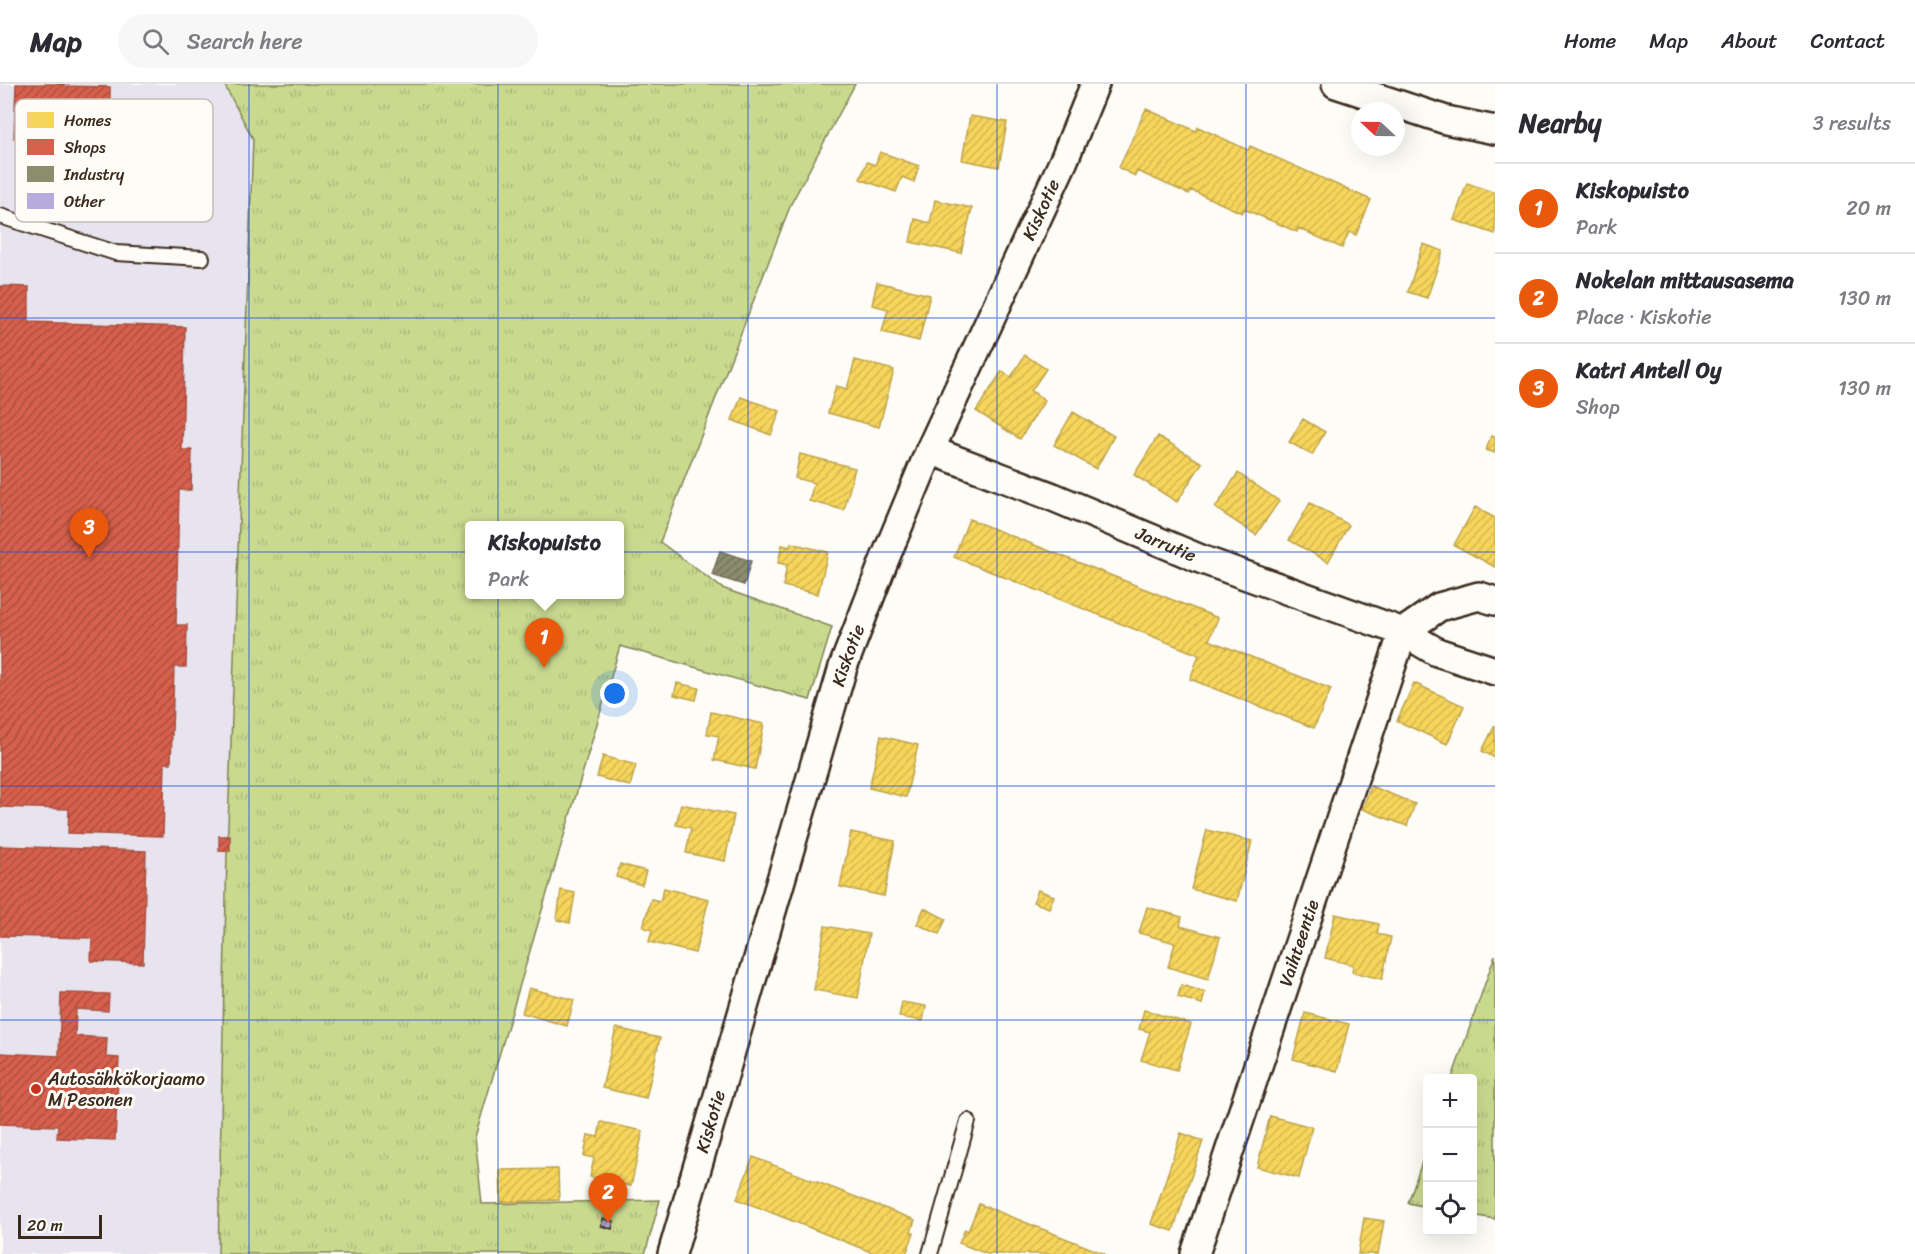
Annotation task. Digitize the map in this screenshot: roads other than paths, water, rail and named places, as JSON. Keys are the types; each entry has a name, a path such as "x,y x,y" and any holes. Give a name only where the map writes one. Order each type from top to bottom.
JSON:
{"street":[{"name":"Kiskotie","path":"672,1254 843,667 930,450 1064,160 1095,84"},
{"path":"1336,84 1446,120 1495,130"},
{"name":"Jarrutie","path":"930,450 1053,497 1203,560 1403,632 1437,652 1495,671"},
{"path":"1403,632 1439,607 1479,596 1495,601"},
{"name":"Vaihteentie","path":"1195,1254 1403,632"}],"lane":[{"path":"0,216 15,221"},
{"path":"19,222 116,253 202,258"},
{"path":"930,1254 968,1121"}],"place":[{"name":"Katri Antell Oy","path":"89,558"},
{"name":"Kiskopuisto","path":"544,668"},
{"name":"Autosähkökorjaamo M Pesonen","path":"36,1089"},
{"name":"Nokelan mittausasema","path":"608,1223"}]}
